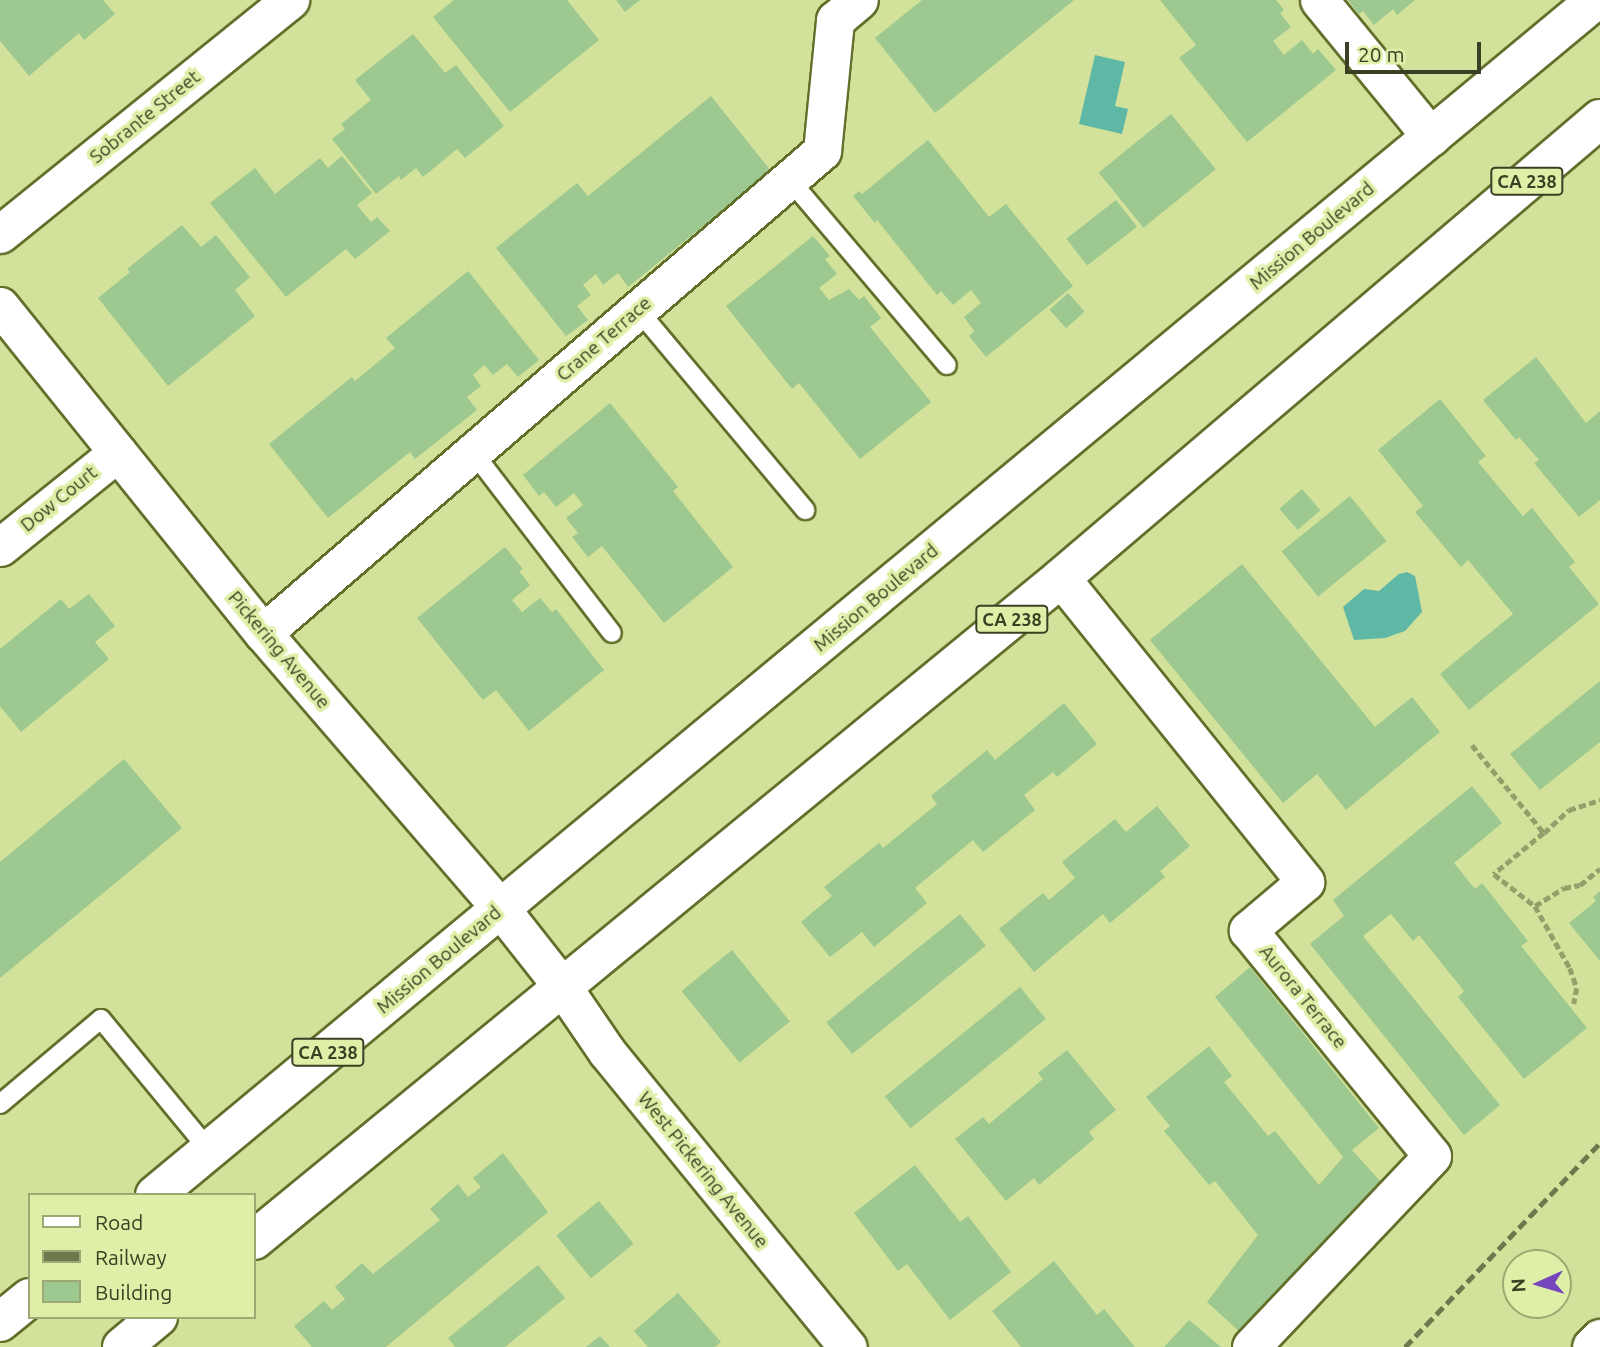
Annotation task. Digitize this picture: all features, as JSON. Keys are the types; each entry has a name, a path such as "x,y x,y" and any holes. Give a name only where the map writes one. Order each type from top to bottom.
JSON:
{"main road":[{"name":"Mission Boulevard","path":"157,1193 1596,0"},
{"name":"CA 238","path":"256,1238 564,989 1061,578 1600,119"},
{"path":"0,1322 28,1300"},
{"path":"122,1347 156,1319"}],"street":[{"name":"Sobrante Street","path":"0,234 290,0"},
{"name":"Crane Terrace","path":"263,633 822,151 835,20 859,0"},
{"path":"1319,0 1431,137"},
{"name":"Pickering Avenue","path":"0,306 263,633 501,909 564,989"},
{"name":"Dow Court","path":"0,547 118,452"},
{"name":"Aurora Terrace","path":"1061,578 1306,882 1248,930 1432,1156 1251,1347"},
{"name":"West Pickering Avenue","path":"564,989 607,1052 848,1347"},
{"path":"1591,1347 1600,1338"}],"lane":[{"path":"789,179 947,365"},
{"path":"638,310 804,510"},
{"path":"473,452 612,633"},
{"path":"0,1104 101,1019 209,1150"}],"path":[{"path":"1472,745 1544,833"},
{"path":"1574,1004 1577,988 1570,968 1535,906 1494,874 1569,810 1600,800"},
{"path":"1535,906 1564,888 1580,885 1600,869"}],"water":[{"path":"1095,55 1125,62 1115,106 1128,109 1122,134 1079,124"},
{"path":"1407,572 1415,576 1422,612 1405,631 1385,638 1354,640 1343,607 1364,589 1379,591 1399,574"}],"building":[{"path":"0,0 103,0 115,14 84,40 79,33 29,76 0,41"},
{"path":"454,0 567,0 599,40 510,112 433,17"},
{"path":"616,0 640,0 625,12"},
{"path":"922,0 1074,0 935,113 875,38"},
{"path":"1160,0 1276,0 1284,10 1280,13 1291,27 1273,41 1284,55 1302,40 1313,54 1318,49 1336,70 1247,142 1179,58 1196,45"},
{"path":"1348,0 1415,0 1397,15 1393,9 1374,25 1363,11 1359,14"},
{"path":"413,34 445,73 456,65 504,126 465,158 457,149 423,177 416,168 401,180 399,176 376,194 332,139 345,129 341,124 371,100 355,80"},
{"path":"711,96 771,171 628,287 618,273 603,285 596,274 583,285 591,295 577,306 588,320 566,336 496,248 577,183 588,196"},
{"path":"1171,114 1216,169 1143,228 1099,173"},
{"path":"928,140 989,217 1006,204 1073,286 986,357 969,336 974,331 964,317 981,303 971,290 953,305 941,291 937,295 877,220 875,223 853,196 859,191 862,194"},
{"path":"342,156 372,193 357,205 371,222 377,217 390,231 355,259 346,249 286,297 210,203 255,168 275,194 320,158 328,168"},
{"path":"1116,200 1137,227 1087,266 1066,239"},
{"path":"182,225 201,247 216,235 250,277 235,290 255,316 168,386 98,298 130,272 127,269"},
{"path":"813,236 830,256 825,259 837,274 819,288 829,300 849,289 859,300 864,296 881,318 870,327 931,402 860,459 799,383 792,389 726,306"},
{"path":"468,271 539,360 518,377 507,364 493,375 484,365 473,375 481,386 467,397 477,410 415,459 410,452 328,518 269,444 352,377 355,381 395,348 386,338"},
{"path":"1068,293 1085,312 1066,328 1049,310"},
{"path":"1536,357 1586,423 1600,411 1600,500 1579,517 1534,463 1539,460 1519,437 1516,440 1483,400"},
{"path":"1440,399 1486,456 1478,462 1523,516 1532,508 1575,562 1569,567 1599,604 1469,710 1440,674 1513,614 1468,560 1461,567 1415,512 1423,506 1378,450"},
{"path":"610,403 678,487 673,491 733,567 664,623 602,546 588,557 572,537 578,533 566,518 583,505 574,493 556,507 544,492 539,496 523,475"},
{"path":"1302,489 1320,510 1298,530 1279,509"},
{"path":"1350,496 1387,541 1318,596 1282,551"},
{"path":"505,547 523,569 519,571 530,585 512,600 522,612 540,598 552,612 556,609 604,670 529,731 496,690 483,700 417,618"},
{"path":"1242,564 1375,727 1412,697 1440,732 1346,810 1317,774 1283,803 1150,640"},
{"path":"89,594 115,626 95,642 109,659 21,732 0,706 0,649 61,599 69,609"},
{"path":"1600,681 1600,742 1540,790 1510,754"},
{"path":"1064,703 1097,744 1057,777 1053,772 1024,795 1035,810 983,852 973,840 915,888 927,903 874,947 862,932 830,957 801,922 832,896 824,887 879,843 883,848 937,804 931,796 987,750 995,760"},
{"path":"124,759 182,828 0,978 0,862"},
{"path":"1472,786 1502,823 1454,863 1475,889 1482,883 1528,941 1521,946 1587,1028 1524,1079 1458,997 1464,991 1419,935 1413,941 1391,914 1363,936 1500,1105 1464,1135 1310,944 1344,916 1333,900"},
{"path":"1157,806 1190,846 1160,871 1165,877 1110,923 1103,914 1034,972 999,929 1043,893 1049,900 1075,878 1062,862 1115,819 1126,832"},
{"path":"1600,891 1600,961 1569,923 1596,901 1593,897"},
{"path":"960,914 986,946 852,1054 826,1022"},
{"path":"732,950 790,1021 739,1062 681,991"},
{"path":"1250,967 1379,1128 1352,1150 1381,1182 1241,1333 1207,1302 1258,1235 1215,1181 1209,1185 1164,1131 1170,1126 1146,1097 1209,1046 1232,1076 1224,1082 1268,1136 1275,1131 1319,1185 1343,1157 1215,997"},
{"path":"1020,987 1046,1019 911,1128 885,1097"},
{"path":"1067,1050 1116,1110 1089,1132 1094,1139 1039,1185 1034,1178 1006,1201 955,1139 983,1117 989,1124 1043,1079 1038,1073"},
{"path":"503,1153 548,1212 386,1347 312,1347 294,1326 324,1301 332,1310 345,1299 335,1287 362,1263 373,1274 440,1220 430,1209 458,1184 468,1197 481,1187 473,1178"},
{"path":"915,1165 960,1222 968,1216 1011,1272 950,1320 907,1264 898,1271 854,1213"},
{"path":"599,1201 634,1244 591,1278 556,1236"},
{"path":"1054,1261 1097,1315 1104,1309 1135,1347 1021,1347 992,1311"},
{"path":"538,1265 565,1298 505,1347 455,1347 448,1338"},
{"path":"678,1293 721,1342 715,1347 648,1347 634,1331"},
{"path":"1189,1320 1221,1347 1164,1347"},
{"path":"600,1336 610,1347 586,1347"}],"railway":[{"path":"1405,1347 1600,1143"}]}
